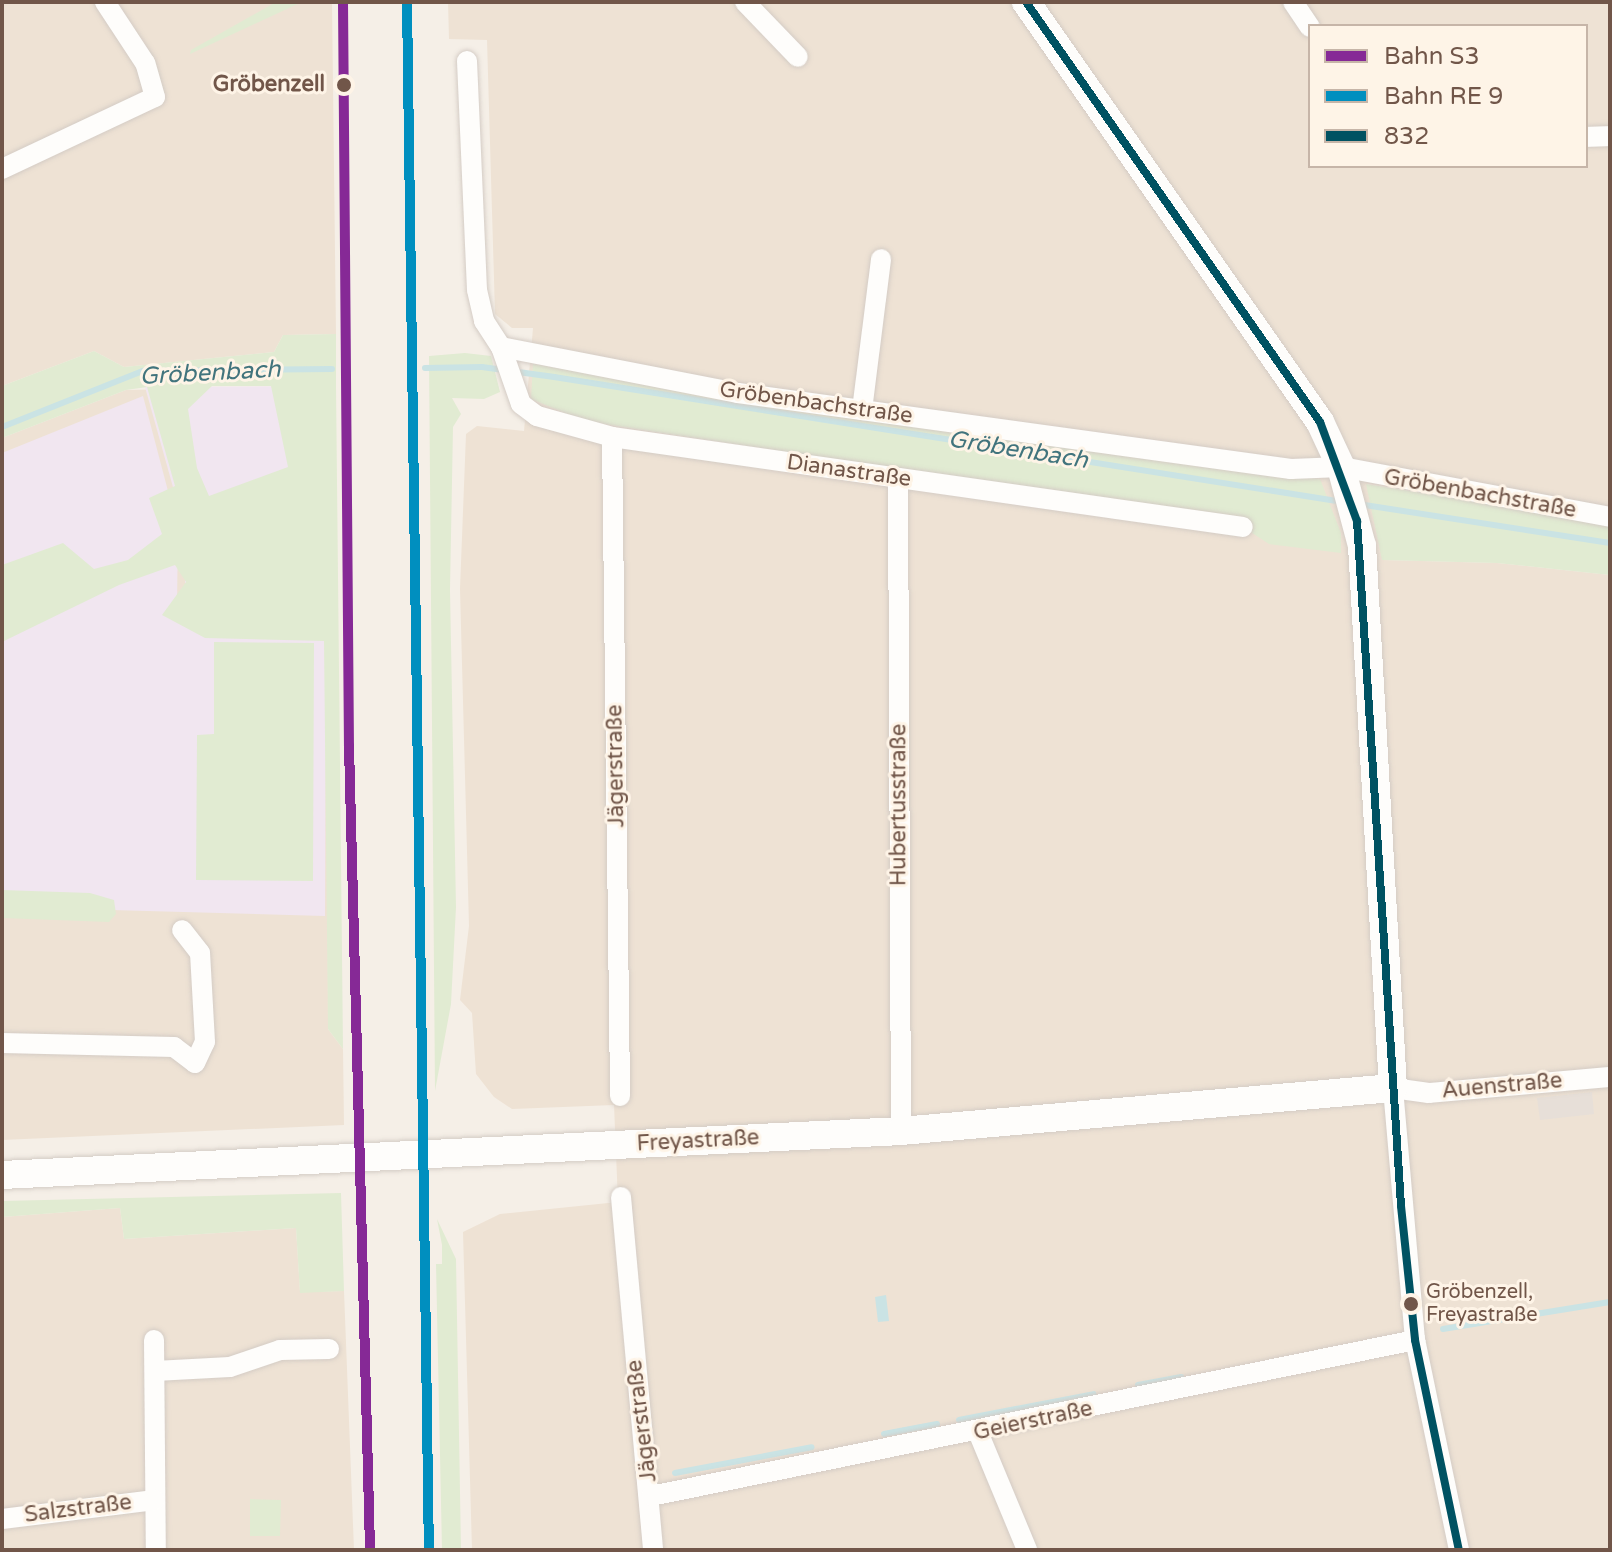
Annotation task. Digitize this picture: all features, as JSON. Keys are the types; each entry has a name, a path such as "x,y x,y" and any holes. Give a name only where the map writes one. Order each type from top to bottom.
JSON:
{"street":[{"path":"2,169 155,97 150,76 105,2"},
{"path":"745,2 798,57"},
{"path":"1026,2 1320,422 1344,479 1357,521 1393,1088 1415,1340 1459,1550"},
{"path":"1293,2 1308,24"},
{"path":"467,61 473,263 484,321 503,353"},
{"path":"1588,137 1610,136"},
{"path":"862,410 881,259"},
{"name":"Gröbenbachstraße","path":"503,353 738,393 1291,469 1610,517"},
{"name":"Dianastraße","path":"503,353 521,404 537,416 612,437 1243,527"},
{"name":"Jägerstraße","path":"612,437 620,1096"},
{"name":"Hubertusstraße","path":"898,478 901,1131"},
{"path":"2,1043 174,1047 195,1063 205,1042 200,953 182,930"},
{"name":"Auenstraße","path":"1393,1088 1429,1093 1610,1077"},
{"name":"Freyastraße","path":"2,1175 901,1131 1393,1088"},
{"name":"Jägerstraße","path":"621,1197 637,1401 651,1496 653,1550"},
{"path":"154,1340 156,1550"},
{"name":"Geierstraße","path":"651,1496 978,1432 1415,1340"},
{"path":"155,1371 230,1367 280,1350 329,1349"},
{"path":"978,1432 1027,1550"},
{"name":"Salzstraße","path":"2,1519 155,1500"}],"shaded area":[{"path":"2,2 332,2 336,334 283,335 274,352 124,367 94,351 2,386"},
{"path":"448,2 1610,2 1610,523 1367,484 1383,560 1497,563 1610,575 1610,1550 472,1550 463,1232 500,1214 618,1202 614,1105 512,1109 494,1097 476,1074 472,1013 460,1000 469,926 460,589 466,434 477,426 524,431 533,328 512,328 495,314 487,40 449,39","holes":["534,365 794,406 1341,553 1243,527 1052,493 585,421 532,399"]},
{"path":"327,386 328,1029 343,1049 344,1125 2,1140 2,438 126,390"},
{"path":"327,386 325,916 2,907 2,453 143,396 178,529 177,606 185,606 185,530 145,387"},
{"path":"1592,1092 1594,1114 1540,1120 1537,1098"},
{"path":"120,1208 124,1239 296,1228 300,1292 344,1291 354,1550 2,1550 2,1217"}],"green space":[{"path":"276,2 302,2 190,54 191,50"},
{"path":"336,334 343,1049 328,1029 324,641 205,638 162,615 186,582 175,565 119,585 2,642 2,565 63,543 94,569 128,560 162,534 149,498 175,486 147,387 126,390 2,438 2,386 94,351 124,367 274,352 283,335","holes":["212,386 271,386 288,467 209,496 197,468 188,409"]},
{"path":"465,353 491,356 500,392 484,399 452,398 461,414 453,427 450,590 456,907 451,1004 435,1091 429,356"},
{"path":"533,364 1320,479 1341,533 1341,553 1269,544 1243,527 1052,493 585,421 531,399"},
{"path":"1366,484 1610,523 1610,575 1497,563 1382,560"},
{"path":"214,642 314,643 313,881 196,880 197,735 214,734"},
{"path":"2,890 90,893 114,900 116,914 109,922 2,918"},
{"path":"341,1193 344,1291 300,1293 296,1228 124,1239 120,1208 2,1217 2,1201"},
{"path":"437,1219 456,1259 461,1550 442,1550 436,1264 442,1264 442,1245"},
{"path":"250,1499 281,1500 280,1536 250,1536"}],"water":[{"path":"886,1295 889,1321 878,1322 875,1297"}],"waterway":[{"name":"Gröbenbach","path":"425,368 482,367 554,377 1343,502"},
{"name":"Gröbenbach","path":"2,427 143,371 332,369"},
{"name":"Gröbenbach","path":"1358,504 1610,543"},
{"path":"1443,1329 1610,1302"},
{"path":"1138,1385 1181,1377"},
{"path":"959,1420 1094,1394"},
{"path":"884,1434 937,1424"},
{"path":"675,1473 812,1447"}],"rail line":[{"name":"S3","path":"343,2 349,746 370,1550"}],"transit line":[{"path":"407,2 429,1550"},
{"name":"832","path":"1026,2 1320,422 1357,521 1401,1206 1415,1340 1459,1550"}],"place":[{"name":"Gröbenzell","path":"344,85"},
{"name":"Gröbenzell, Freyastraße","path":"1411,1304"}]}
